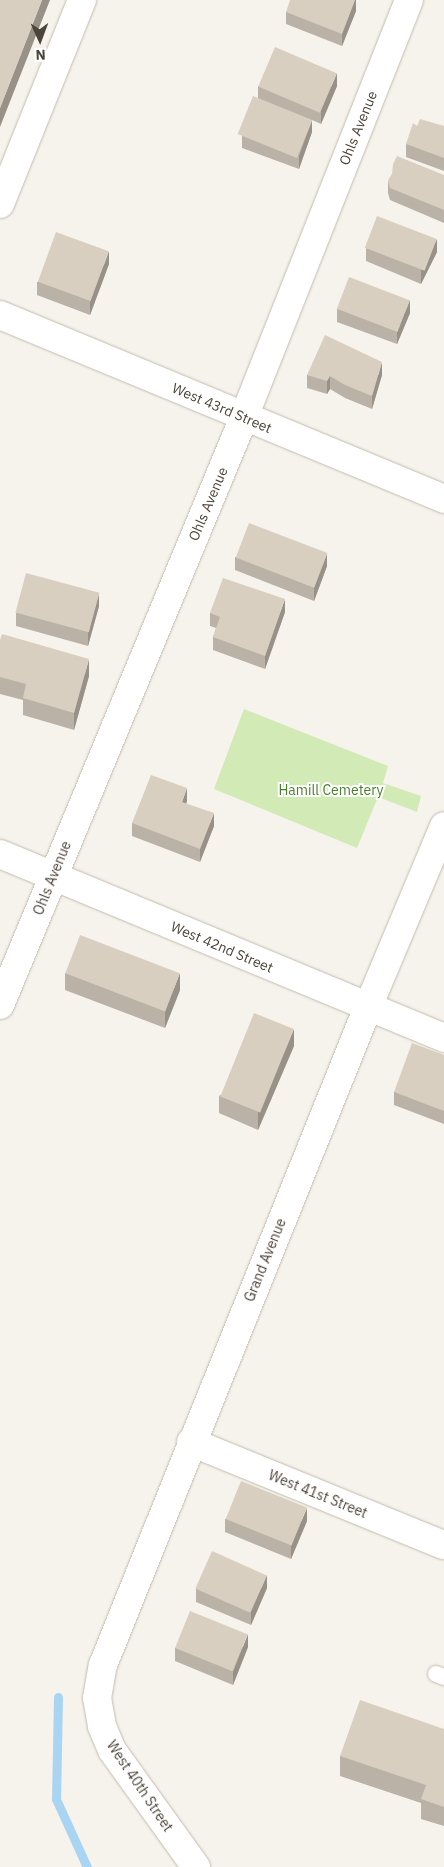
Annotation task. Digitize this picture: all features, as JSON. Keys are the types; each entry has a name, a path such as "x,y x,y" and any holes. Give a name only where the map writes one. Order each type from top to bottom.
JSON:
{"street":[{"path":"0,204 82,0"},
{"name":"Ohls Avenue","path":"0,1005 244,417 409,0"},
{"name":"West 43rd Street","path":"0,316 444,500"},
{"name":"Grand Avenue","path":"97,1698 103,1665 191,1442 368,1007 444,826"},
{"name":"West 42nd Street","path":"0,854 444,1038"},
{"name":"West 41st Street","path":"191,1442 444,1545"},
{"name":"West 40th Street","path":"97,1698 102,1726 112,1750 196,1867"}],"green space":[{"name":"Hamill Cemetery","path":"244,709 388,766 383,783 421,796 417,812 378,797 357,848 214,789"}],"building":[{"path":"0,0 42,0 0,108"},
{"path":"290,0 355,0 342,34 286,12"},
{"path":"275,47 337,73 320,113 258,87"},
{"path":"253,96 312,120 297,158 238,134"},
{"path":"420,119 444,126 444,158 406,144 413,123 417,126"},
{"path":"397,156 444,175 444,210 390,188 388,181"},
{"path":"377,216 437,239 425,271 365,248"},
{"path":"56,232 109,251 90,301 38,282"},
{"path":"349,277 410,300 397,332 337,309"},
{"path":"325,335 382,362 372,396 345,385 330,376 327,381 307,375"},
{"path":"249,523 327,553 314,588 236,558"},
{"path":"26,573 99,593 89,632 15,613"},
{"path":"223,578 285,599 265,656 213,637 220,617 210,613"},
{"path":"2,634 89,659 74,713 23,698 26,684 0,677 0,640"},
{"path":"151,775 187,788 182,802 214,813 200,849 132,823"},
{"path":"80,935 180,973 165,1012 65,973"},
{"path":"254,1013 294,1029 260,1113 220,1096"},
{"path":"412,1043 444,1055 444,1111 394,1092"},
{"path":"241,1481 307,1508 291,1546 226,1519"},
{"path":"212,1551 267,1575 250,1613 195,1588"},
{"path":"190,1611 247,1634 233,1671 175,1648"},
{"path":"360,1700 444,1729 444,1807 421,1799 426,1785 340,1756"}],"waterway":[{"path":"58,1697 56,1799 87,1867"}]}
